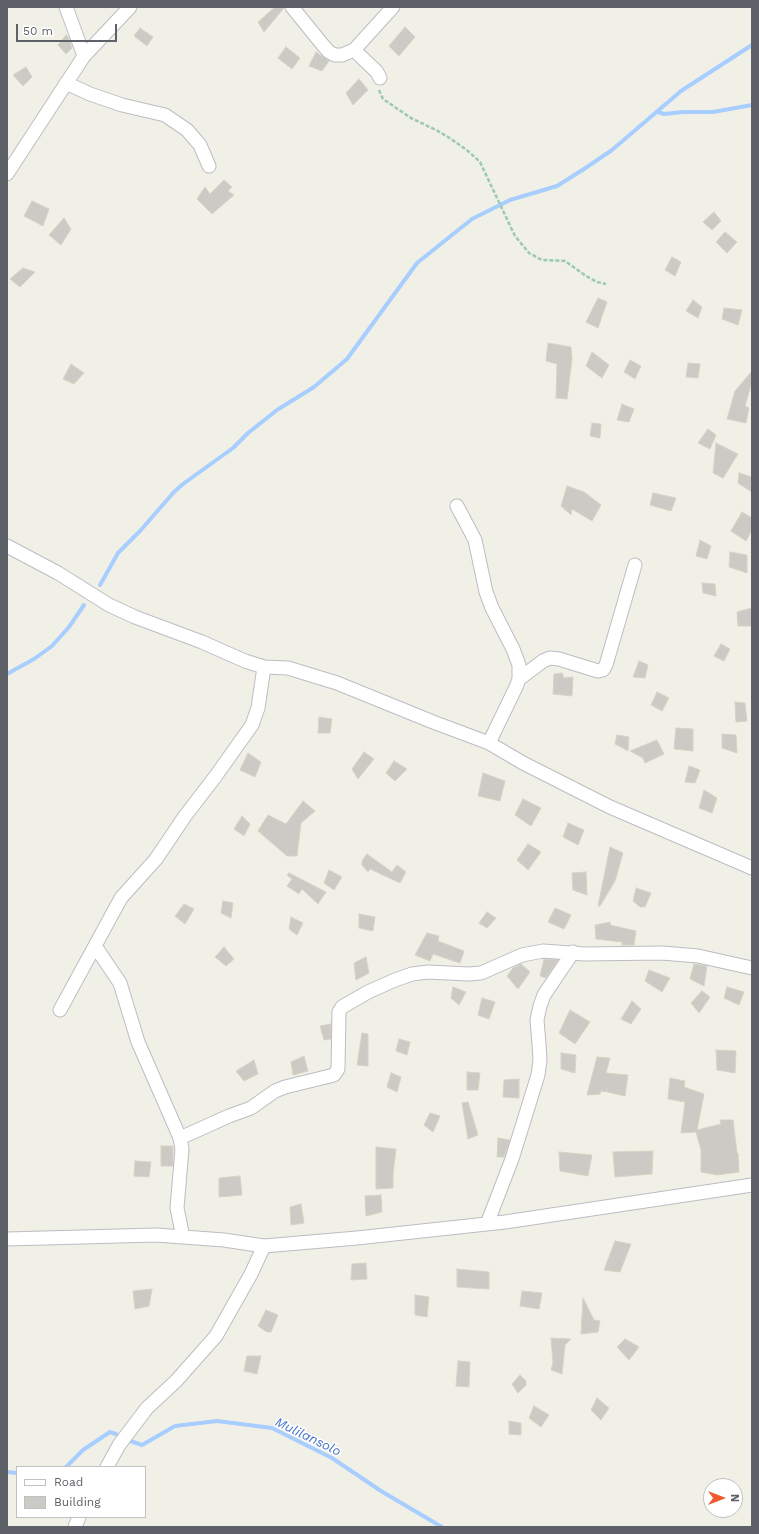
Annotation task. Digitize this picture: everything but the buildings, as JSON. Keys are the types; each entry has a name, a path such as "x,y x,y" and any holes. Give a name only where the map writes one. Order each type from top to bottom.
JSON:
{"street":[{"path":"66,7 84,56"},
{"path":"7,174 84,56 130,7"},
{"path":"292,7 329,52 335,55 342,55 354,50 393,7"},
{"path":"354,50 377,72 380,78"},
{"path":"66,83 108,100 165,115 186,130 200,145 210,166"},
{"path":"457,506 475,540 486,592 492,608 513,649 519,665 519,679 489,743"},
{"path":"7,546 58,573 109,605 135,617 202,642 245,662 264,667 288,668 337,683 489,743 523,763 610,807 752,868"},
{"path":"519,679 543,661 550,658 559,659 598,671 603,670 606,665 635,565"},
{"path":"60,1010 121,898 135,880 156,859 184,816 215,777 252,725 258,708 264,667"},
{"path":"95,946 120,983 138,1042 180,1138 182,1149 177,1208 183,1237"},
{"path":"180,1138 251,1108 275,1091 285,1087 334,1075 338,1069 339,1012 342,1007 368,992 412,974 428,972 468,974 481,973 522,955 543,951 584,954 662,953 698,956 752,968"},
{"path":"487,1224 512,1159 538,1076 540,1044 537,1020 540,1006 544,995 573,952"},
{"path":"7,1239 156,1235 224,1240 264,1246 487,1224 752,1185"},
{"path":"108,1466 119,1445 147,1408 176,1381 216,1336 251,1274 264,1246"}],"path":[{"path":"380,78 378,89 383,99 411,118 451,139 480,162 515,236 529,252 542,260 565,261 586,276 597,282 606,284"}],"waterway":[{"path":"100,585 118,553 140,531 174,492 233,448 248,433 277,410 314,387 347,359 417,263 472,219 510,200 557,186 584,169 612,150 681,91 752,45"},
{"path":"658,112 664,114 683,112 713,112 752,105"},
{"path":"7,674 34,659 52,646 69,627 84,605"},
{"name":"Mulilansolo","path":"130,1441 142,1445 175,1426 217,1421 272,1428 332,1458 381,1491 442,1527"},
{"name":"Mulilansolo","path":"67,1466 83,1450 110,1432 116,1434"},
{"name":"Mulilansolo","path":"7,1472 16,1473"}]}
